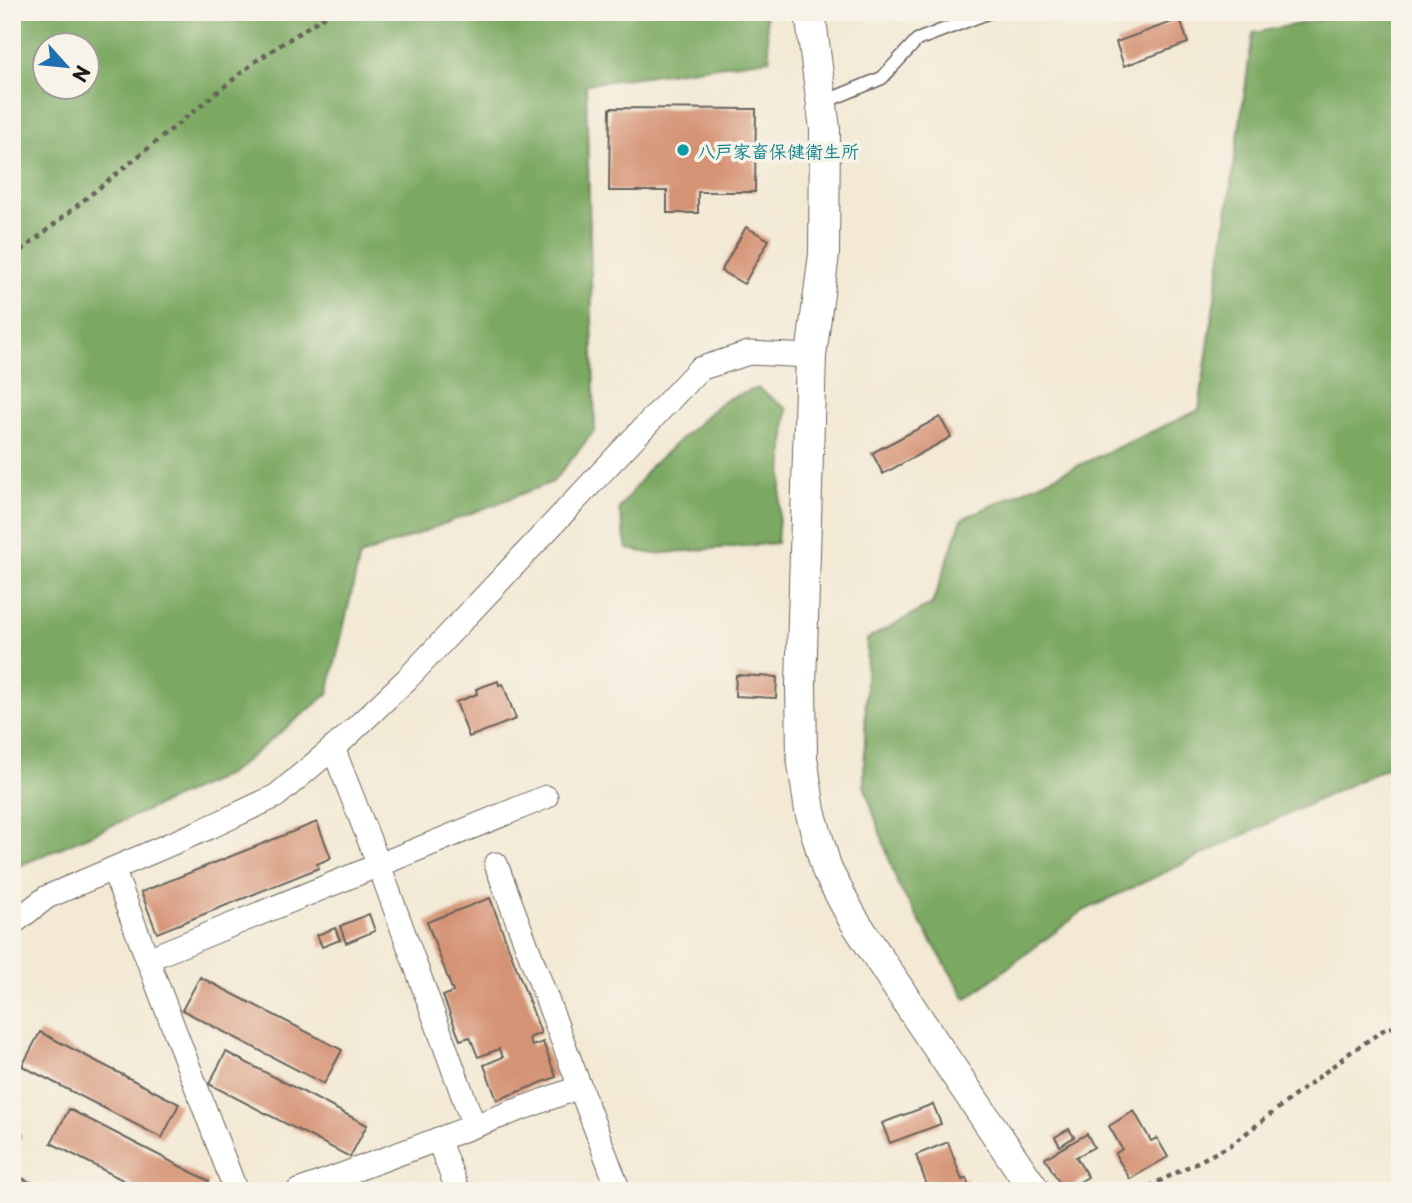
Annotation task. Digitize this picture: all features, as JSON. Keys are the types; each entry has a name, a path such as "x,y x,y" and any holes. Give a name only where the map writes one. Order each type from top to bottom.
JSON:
{"street":[{"path":"810,12 825,129 824,254 811,356 801,684 803,757 810,811 828,870 852,917 1035,1191"},
{"path":"12,924 47,897 276,796 333,748 407,679 699,369 748,353 811,356"},
{"path":"333,748 379,865 474,1126"},
{"path":"148,959 546,797"},
{"path":"496,864 619,1191"},
{"path":"113,869 236,1191"},
{"path":"298,1191 580,1087"},
{"path":"438,1139 458,1191"}],"lane":[{"path":"821,103 882,78 917,40 990,12"}],"path":[{"path":"12,255 21,251 256,61 331,12"},
{"path":"1140,1191 1231,1145 1351,1052 1385,1029 1400,1026"}],"green space":[{"path":"12,12 765,12 770,59 586,84 595,430 553,482 360,556 328,694 228,775 12,869"},
{"path":"1358,12 1400,12 1400,761 1083,911 966,999 898,885 864,785 867,639 932,604 962,519 1199,410 1253,33"},
{"path":"758,388 787,409 777,543 654,554 627,549 619,509 651,466 724,400"}],"building":[{"path":"1180,19 1188,43 1124,66 1116,42"},
{"name":"八戸家畜保健衛生所","path":"610,108 756,109 755,192 698,192 698,213 667,213 667,191 609,191"},
{"path":"746,227 769,240 744,284 721,271"},
{"path":"940,417 951,437 883,474 872,453"},
{"path":"736,675 777,677 776,698 735,696"},
{"path":"498,681 499,685 503,684 516,719 469,737 456,702 477,694 476,689"},
{"path":"317,822 331,858 317,864 319,868 157,933 141,892"},
{"path":"490,898 541,1033 529,1038 532,1046 543,1042 556,1077 497,1100 484,1065 503,1057 499,1049 478,1057 470,1037 460,1040 443,996 453,992 427,922"},
{"path":"369,914 375,931 346,943 340,926"},
{"path":"335,928 340,940 322,947 317,935"},
{"path":"200,977 342,1050 324,1084 182,1010"},
{"path":"40,1032 179,1104 162,1138 22,1066"},
{"path":"226,1052 367,1125 350,1157 209,1084"},
{"path":"933,1104 941,1124 890,1143 882,1123"},
{"path":"69,1109 209,1181 204,1191 144,1191 51,1143"},
{"path":"1134,1111 1151,1141 1157,1138 1168,1157 1130,1179 1115,1154 1122,1149 1109,1126"},
{"path":"1069,1129 1074,1137 1060,1146 1055,1137"},
{"path":"12,1130 22,1135 12,1154"},
{"path":"1087,1134 1094,1147 1076,1157 1088,1177 1064,1191 1045,1158"},
{"path":"948,1142 962,1180 966,1178 971,1191 929,1191 916,1155"},
{"path":"12,1173 47,1191 12,1191"}],"place":[{"name":"八戸家畜保健衛生所","path":"683,150"}]}
